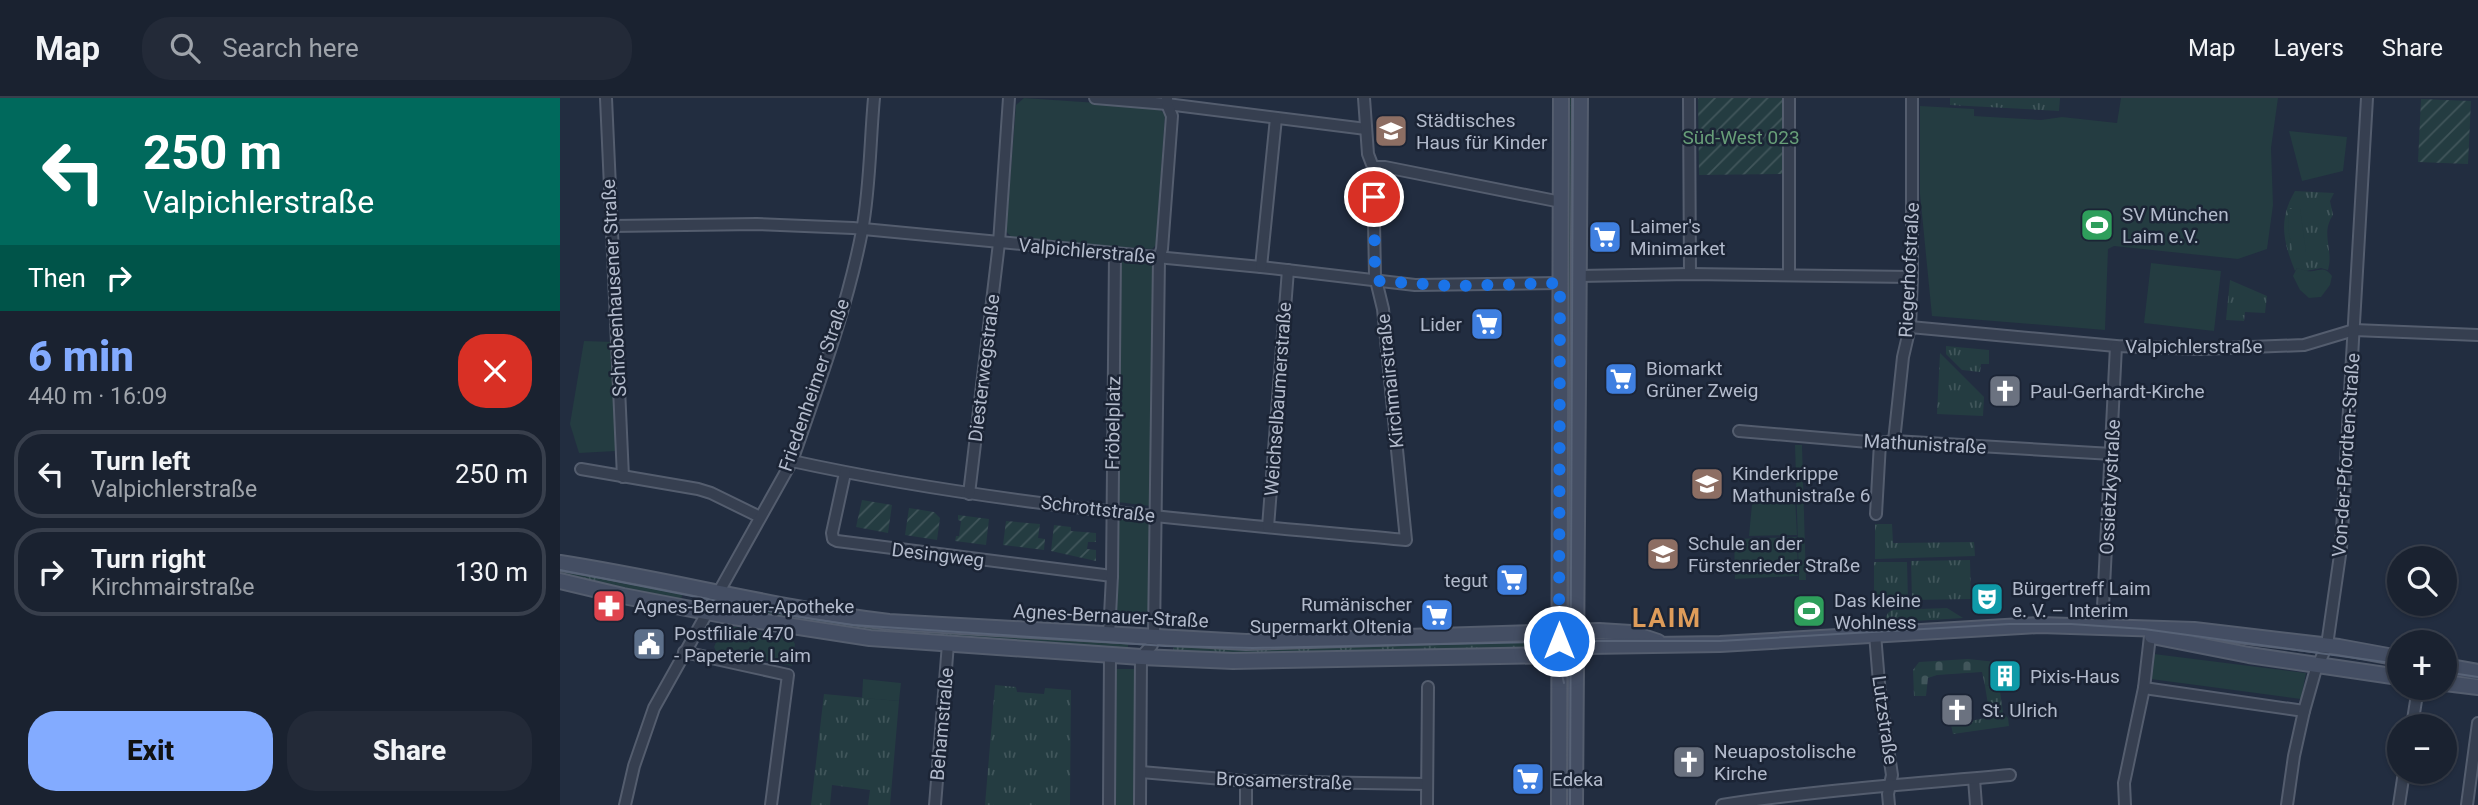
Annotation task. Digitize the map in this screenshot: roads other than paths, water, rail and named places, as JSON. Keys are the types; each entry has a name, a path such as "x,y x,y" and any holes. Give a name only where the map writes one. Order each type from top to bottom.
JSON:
{"main road":[{"path":"1559,805 1554,283 1561,202 1561,98"},
{"path":"1575,805 1580,98"},
{"name":"Agnes-Bernauer-Straße","path":"560,563 831,615 890,622 1245,642 1576,631 1631,633 1663,643"},
{"name":"Agnes-Bernauer-Straße","path":"560,581 706,612 870,638 1233,661 1559,655 1587,646 1720,644 2009,626 2194,630 2327,645 2387,655"},
{"name":"Agnes-Bernauer-Straße","path":"2108,628 2249,655 2387,675"},
{"path":"2457,668 2478,671"},
{"path":"2457,684 2478,687"}],"street":[{"name":"Schrobenhausener Straße","path":"606,98 623,477"},
{"name":"Friedenheimer Straße","path":"625,805 634,766 654,708 792,461 834,337 863,229 874,98"},
{"name":"Diesterwegstraße","path":"968,494 999,243 1009,98"},
{"path":"1095,98 1167,101 1366,129"},
{"name":"Kirchmairstraße","path":"1364,98 1368,154 1373,167 1375,276 1378,281 1406,540"},
{"path":"1689,98 1690,274"},
{"path":"1789,98 1789,275"},
{"name":"Riegerhofstraße","path":"1894,441 1903,357 1910,327 1912,98"},
{"name":"Von-der-Pfordten-Straße","path":"2287,805 2304,711 2318,664 2327,645 2344,511 2367,98"},
{"path":"1140,805 1141,657 1150,649 1154,636 1159,258 1162,249 1172,116 1167,101"},
{"path":"1261,267 1276,118"},
{"path":"1373,167 1385,167 1561,202"},
{"name":"Valpichlerstraße","path":"613,226 790,225 863,229 1261,267 1378,281 1453,286 1554,283"},
{"name":"Fröbelplatz","path":"1109,635 1115,254"},
{"name":"Weichselbaumerstraße","path":"1268,527 1288,270"},
{"path":"1579,275 1912,277"},
{"name":"Valpichlerstraße","path":"1910,327 2116,346 2200,349 2304,345 2354,330 2478,335"},
{"name":"Ossietzkystraße","path":"2108,628 2116,346"},
{"name":"Mathunistraße","path":"1739,431 1880,443 1894,441 2112,454"},
{"path":"1876,514 1880,443"},
{"name":"Schrottstraße","path":"792,461 968,494 1156,516 1406,540"},
{"path":"581,469 711,493 760,517"},
{"name":"Desingweg","path":"845,473 832,533 833,539 837,541 1112,576"},
{"name":"Lutzstraße","path":"1875,634 1880,695 1892,775 1889,805"},
{"path":"2124,805 2124,783 2144,688 2150,636"},
{"name":"Behamstraße","path":"935,805 948,644"},
{"path":"684,652 788,675 771,805"},
{"path":"1109,805 1110,654"},
{"path":"1427,805 1429,688"},
{"path":"2144,688 2304,711"},
{"path":"2467,805 2478,723"},
{"name":"Brosamerstraße","path":"1141,772 1246,781 1427,784"},
{"path":"1722,805 1890,785 2010,775"},
{"path":"1973,779 1976,805"},
{"path":"1246,781 1247,805"},
{"path":"2399,805 2402,784"}],"tram line":[{"path":"1570,805 1573,98"},
{"path":"560,570 853,625 1166,646 1253,648 1720,641 2009,624 2071,624 2144,629 2387,662"},
{"path":"1528,646 1552,658 1560,669 1564,683"},
{"path":"2457,674 2478,677"}],"place":[{"name":"Städtisches Haus für Kinder","path":"1391,131"},
{"name":"SV München Laim e.V.","path":"2097,225"},
{"name":"Laimer's Minimarket","path":"1605,237"},
{"name":"Lider","path":"1487,324"},
{"name":"Biomarkt Grüner Zweig","path":"1621,379"},
{"name":"Paul-Gerhardt-Kirche","path":"2005,391"},
{"name":"Kinderkrippe Mathunistraße 6","path":"1707,484"},
{"name":"Schule an der Fürstenrieder Straße","path":"1663,554"},
{"name":"tegut","path":"1512,580"},
{"name":"Bürgertreff Laim e. V. – Interim","path":"1987,599"},
{"name":"Agnes-Bernauer-Apotheke","path":"609,606"},
{"name":"Das kleine Wohlness","path":"1809,611"},
{"name":"Rumänischer Supermarkt Oltenia","path":"1437,615"},
{"name":"Postfiliale 470 - Papeterie Laim","path":"649,644"},
{"name":"Pixis-Haus","path":"2005,676"},
{"name":"St. Ulrich","path":"1957,710"},
{"name":"Neuapostolische Kirche","path":"1689,762"},
{"name":"Edeka","path":"1528,779"}],"district":[{"name":"LAIM","path":"1667,618"}],"park label":[{"name":"Süd-West 023","path":"1741,137"}]}
